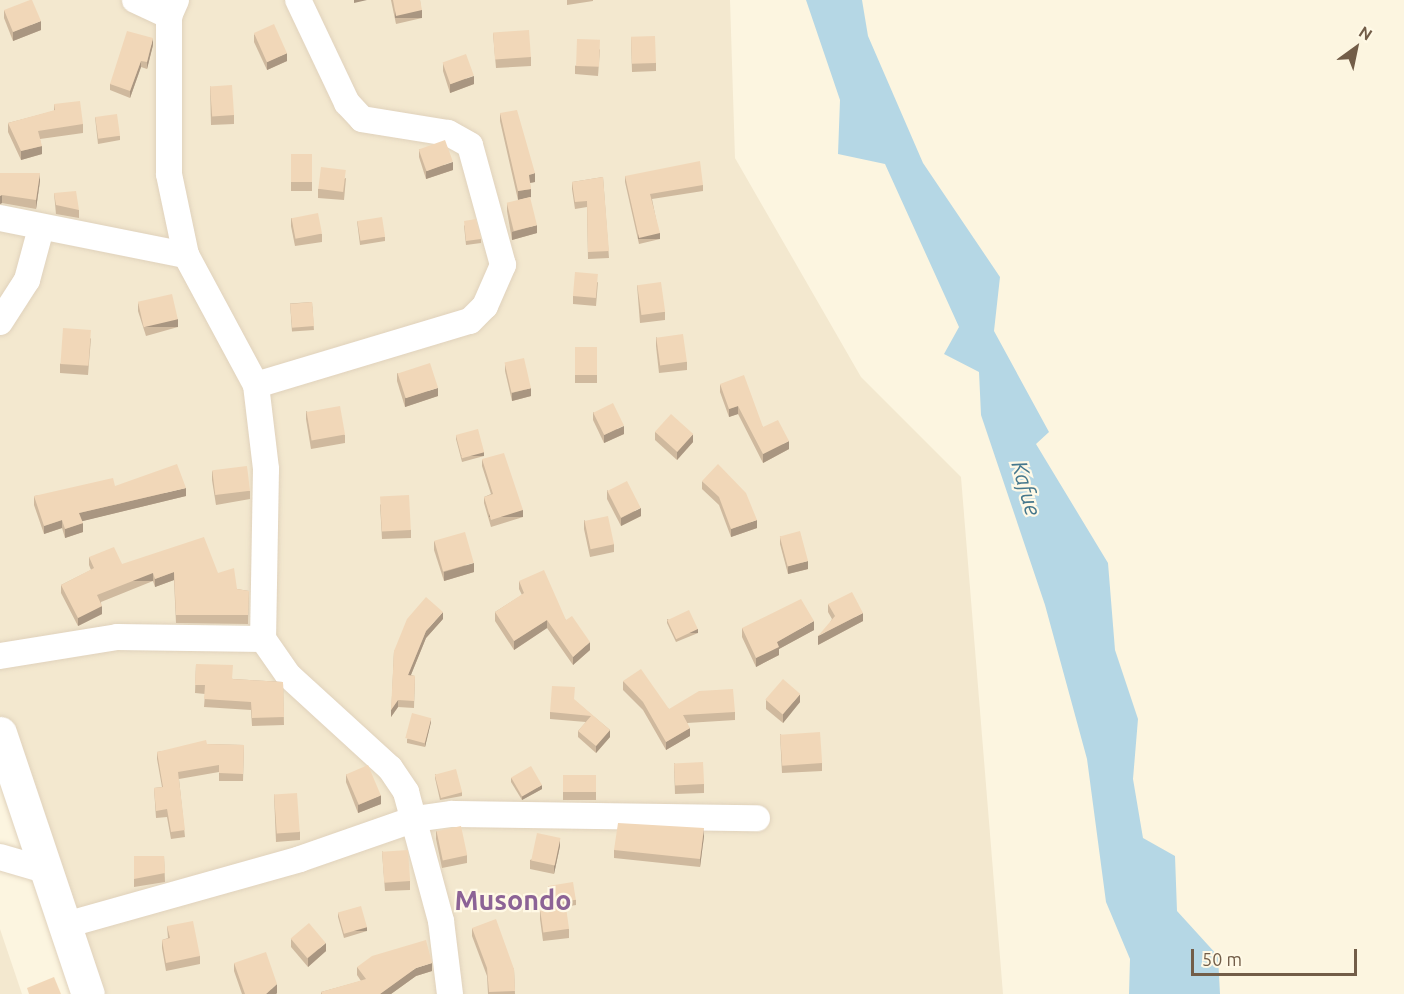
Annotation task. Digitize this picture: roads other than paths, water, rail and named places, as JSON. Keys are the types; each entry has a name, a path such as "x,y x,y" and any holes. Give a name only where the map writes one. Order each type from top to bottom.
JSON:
{"street":[{"path":"135,0 172,8 169,174 186,255 256,385 266,469 263,639 288,675 390,768 415,819 441,921 450,994"},
{"path":"256,385 470,321 485,306 503,265 470,145 448,133 362,119 347,103 298,0"},
{"path":"0,218 40,228 186,255"},
{"path":"0,322 27,280 40,228"},
{"path":"0,656 117,638 263,639"},
{"path":"0,733 48,871 62,926 88,994"},
{"path":"62,926 300,859 415,819 452,814 757,818"},
{"path":"0,857 48,871"}],"water":[{"name":"Kafue","path":"806,0 862,0 868,36 923,163 1000,277 994,331 1049,432 1036,444 1108,563 1115,650 1138,719 1133,779 1143,838 1175,856 1177,911 1218,956 1220,994 1129,994 1130,959 1106,902 1087,759 1045,605 981,415 979,372 944,354 959,327 885,164 838,154 840,100"}],"district":[{"name":"Musondo","path":"513,901"}]}
